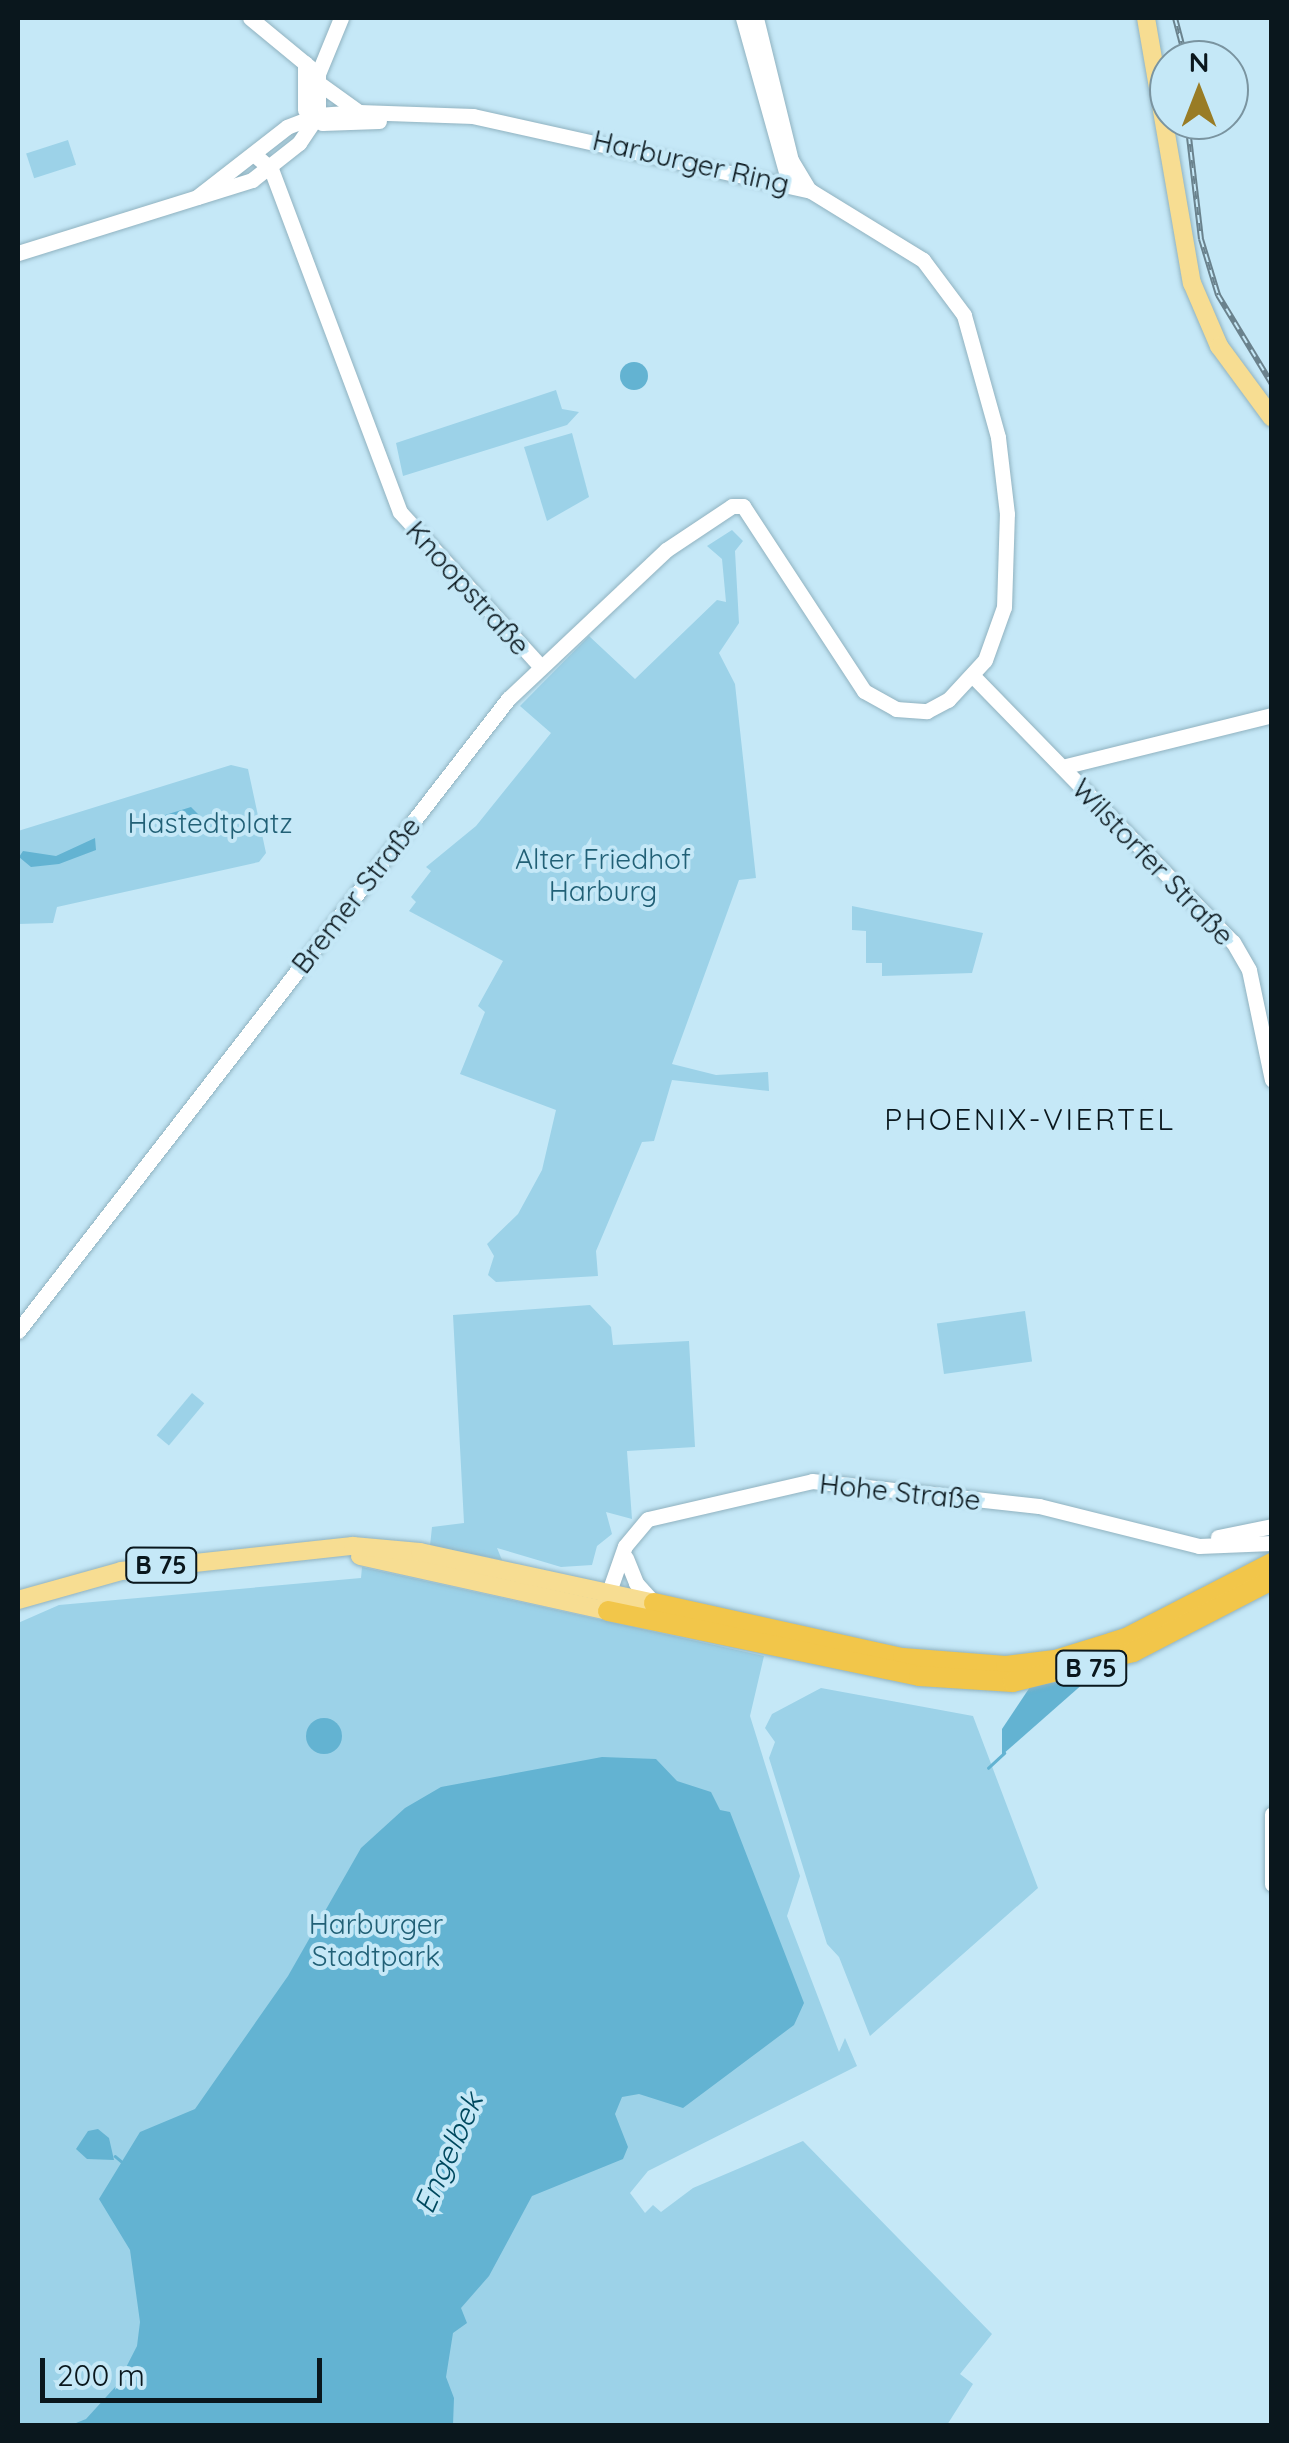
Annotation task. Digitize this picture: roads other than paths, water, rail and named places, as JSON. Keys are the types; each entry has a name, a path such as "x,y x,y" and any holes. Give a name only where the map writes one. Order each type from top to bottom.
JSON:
{"highway":[{"name":"B 75","path":"978,1674 1096,1650 1272,1563"},
{"name":"B 75","path":"611,1600 786,1640 978,1674 1093,1667 1272,1580"},
{"name":"B 75","path":"654,1603 759,1634"}],"main road":[{"path":"250,18 360,112"},
{"path":"299,143 314,74 341,18"},
{"path":"743,18 782,170"},
{"path":"756,18 782,170"},
{"path":"1146,18 1160,66 1178,223 1196,296 1219,346 1272,418"},
{"path":"271,169 306,116 314,74"},
{"name":"Harburger Ring","path":"306,116 417,112 473,116 746,173 782,170 923,260 953,294 974,339 996,424 1006,540 1002,616 973,676"},
{"name":"Harburger Ring","path":"306,116 338,124 417,112"},
{"path":"197,196 306,116"},
{"path":"18,253 271,169 299,143 338,124"},
{"path":"256,156 271,169"},
{"path":"746,173 769,167 782,170"},
{"name":"Knoopstraße","path":"271,169 342,387 352,396 406,522 540,666"},
{"name":"Bremer Straße","path":"18,1331 540,666 644,567 738,504 873,699 896,710 927,711 973,676"},
{"name":"Wilstorfer Straße","path":"973,676 1232,942 1249,970 1272,1080"},
{"path":"1062,767 1272,715"},
{"name":"Hohe Straße","path":"630,1538 655,1516 812,1481 1039,1506 1204,1546 1272,1543"},
{"name":"Hohe Straße","path":"1180,1540 1272,1526"},
{"path":"611,1600 630,1538"},
{"path":"611,1600 630,1538"},
{"name":"B 75","path":"19,1596 120,1570 310,1552 611,1600 654,1603"},
{"path":"626,1558 636,1584 654,1603"},
{"path":"1272,1814 1272,1884"}],"water":[{"path":"634,362 644,366 648,376 644,386 634,390 624,386 620,376 624,366"},
{"path":"191,807 204,820 201,832 189,831 183,820 167,831 156,829 162,816"},
{"path":"95,838 96,850 59,864 31,867 19,857 23,851 56,856"},
{"path":"1093,1675 1002,1755 1002,1729 1030,1687"},
{"path":"324,1718 337,1723 342,1736 337,1749 324,1754 311,1749 306,1736 311,1723"},
{"path":"602,1757 656,1759 677,1781 711,1792 720,1810 730,1812 804,2003 794,2025 683,2108 639,2094 622,2097 615,2114 628,2147 623,2159 532,2196 489,2276 461,2308 467,2323 453,2333 446,2377 454,2398 453,2425 71,2425 86,2419 117,2385 137,2346 140,2322 130,2250 99,2199 140,2132 195,2109 288,1976 361,1848 405,1808 441,1787"},
{"path":"98,2129 109,2138 114,2160 87,2159 76,2149 88,2131"}],"waterway":[{"name":"Engelbek","path":"988,1768 1004,1753"},
{"path":"115,2156 121,2161"}],"railway":[{"path":"1175,18 1181,40"},
{"path":"1189,140 1201,239 1218,295 1272,384"}],"district":[{"name":"PHOENIX-VIERTEL","path":"1030,1119"}],"park label":[{"name":"Hastedtplatz","path":"210,823"},
{"name":"Alter Friedhof Harburg","path":"603,875"},
{"name":"Harburger Stadtpark","path":"376,1940"}]}
